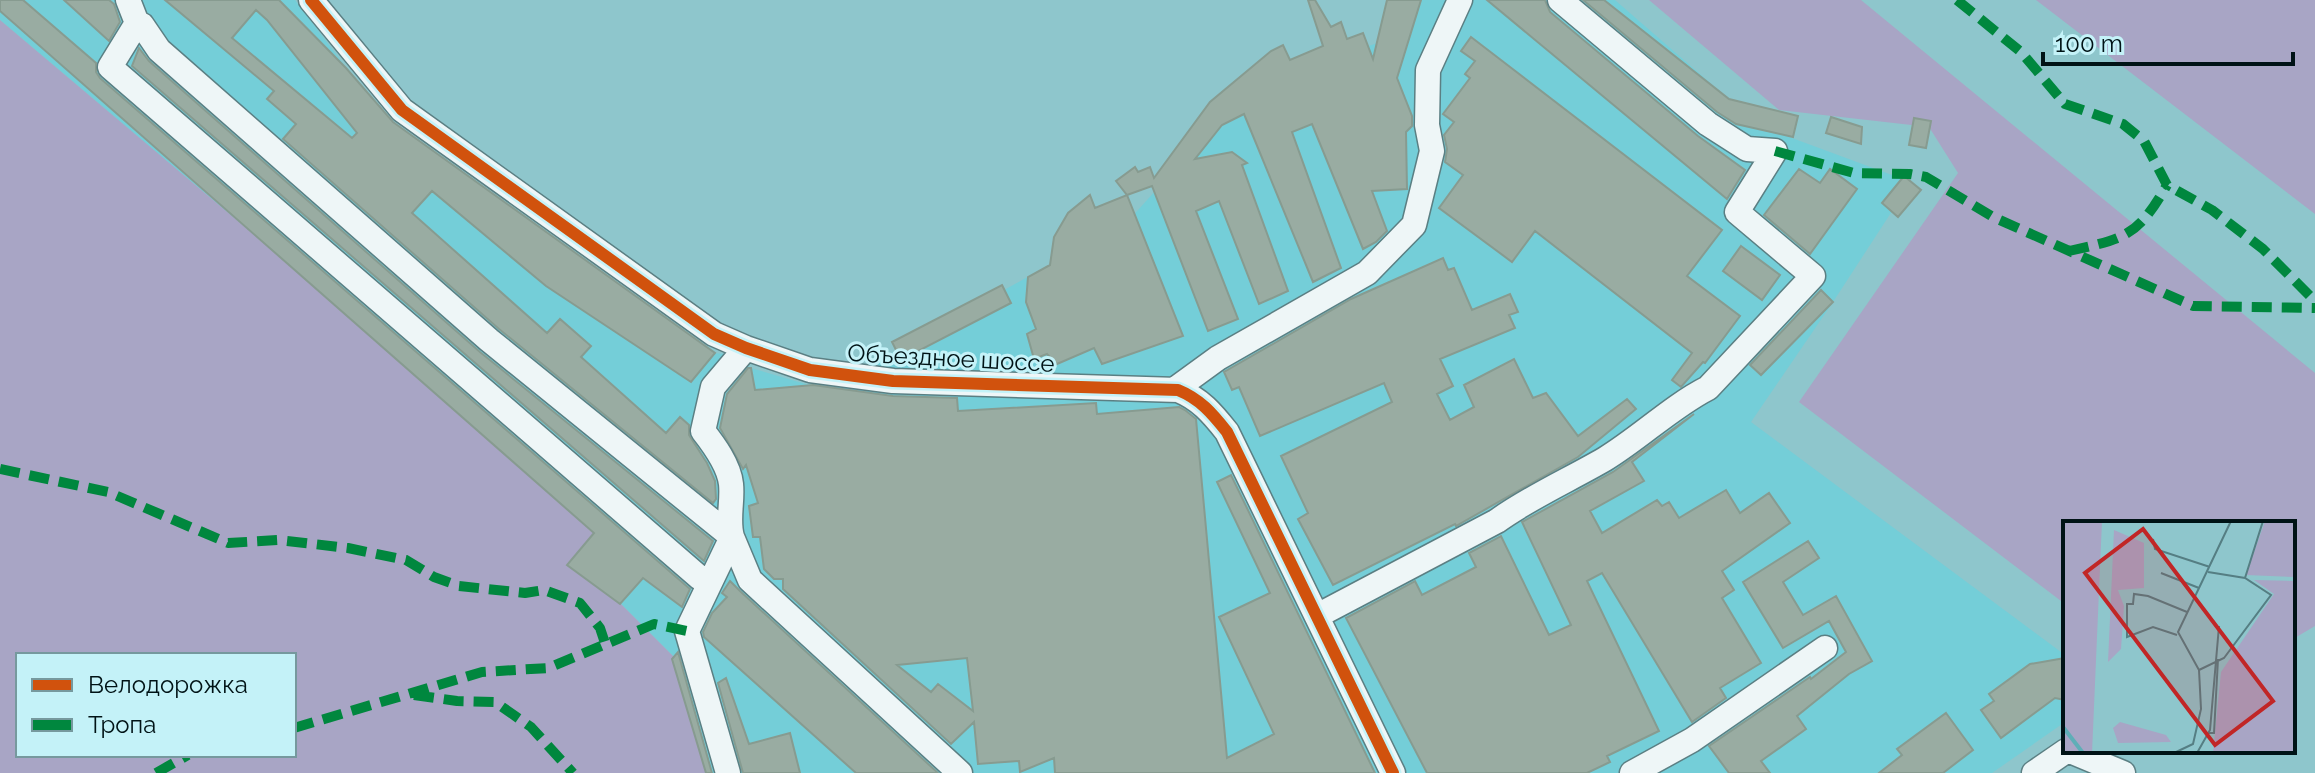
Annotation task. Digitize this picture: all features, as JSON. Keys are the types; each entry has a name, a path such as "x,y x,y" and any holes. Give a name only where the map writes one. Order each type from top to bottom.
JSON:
{"street":[{"name":"Объездное шоссе","path":"311,0 402,110 714,334 810,370 893,381 1174,390 1195,397 1227,432 1393,773"},
{"path":"1174,390 1218,358 1367,273 1414,225 1432,151 1427,125 1428,70 1460,0"},
{"path":"1317,616 1497,521 1517,506 1608,457 1692,396 1708,388 1813,276 1737,212 1775,151 1747,149 1708,124 1560,0"},
{"path":"133,11 159,50 489,340 732,537"},
{"path":"133,11 110,67 700,578 712,578"},
{"path":"746,348 713,387 703,431 718,450 731,482 729,525 750,580 960,773"},
{"path":"728,773 687,631 732,537"},
{"path":"1632,773 1692,740 1825,648"},
{"path":"2034,773 2065,753"},
{"path":"2073,753 2123,773"}],"shaded area":[{"path":"0,0 295,0 395,132 698,352 726,354 751,368 826,390 1129,220 1248,88 1389,39 1404,0 1615,0 1747,115 1792,138 1911,182 1751,422 2063,654 2063,723 1992,773 708,773 676,659 605,588 592,520 0,20"},
{"path":"1649,0 1861,0 2315,373 2315,626 2295,638 2295,521 2063,521 2063,602 1799,402 1958,173 1929,127 1779,110"},
{"path":"2036,0 2315,0 2315,214"},
{"path":"0,20 592,520 605,588 676,659 708,773 0,773"}],"building":[{"path":"0,0 23,0 96,63 100,78 690,589 682,607 643,578 620,604 567,565 594,533 0,11"},
{"path":"64,0 109,0 114,4 120,22 109,41"},
{"path":"165,0 279,0 346,68 393,122 715,353 691,382 546,286 432,191 412,213 547,333 560,319 591,346 581,357 666,433 680,417 689,425 689,435 715,481 716,499 713,503 499,329 283,139 296,124 267,99 274,91","holes":["256,10 357,133 352,138 232,38"]},
{"path":"1308,0 1315,0 1331,27 1341,22 1347,39 1363,33 1373,59 1387,0 1421,0 1397,78 1412,116 1412,126 1406,132 1407,189 1372,191 1387,231 1363,249 1312,124 1292,132 1341,268 1313,282 1244,114 1222,125 1195,159 1232,152 1247,163 1242,165 1288,291 1259,304 1219,201 1196,211 1238,319 1208,331 1152,186 1127,195 1116,181 1135,167 1138,172 1150,167 1154,178 1210,102 1271,51 1283,45 1290,60 1323,46"},
{"path":"1487,0 1545,0 1550,12 1698,136 1745,170 1727,199"},
{"path":"1583,0 1604,0 1729,99 1798,116 1793,137 1736,124 1717,112"},
{"path":"1471,37 1722,230 1687,276 1740,316 1705,363 1681,387 1672,380 1692,353 1535,231 1512,262 1439,208 1463,175 1445,162 1447,149 1444,135 1454,122 1443,114 1470,78 1465,74 1475,61 1461,51"},
{"path":"139,48 149,61 480,352 713,541 704,561 132,66"},
{"path":"1831,117 1862,127 1861,144 1826,133"},
{"path":"1914,118 1931,121 1926,148 1909,145"},
{"path":"1799,169 1820,183 1830,169 1857,189 1810,254 1764,215"},
{"path":"1904,176 1921,190 1898,217 1882,203"},
{"path":"1090,195 1095,208 1127,195 1183,336 1102,364 1094,348 1057,364 1047,354 1034,359 1027,334 1036,329 1026,302 1028,277 1050,265 1054,237 1068,213"},
{"path":"1741,246 1780,275 1762,300 1723,271"},
{"path":"1443,258 1448,270 1454,268 1472,310 1510,294 1518,312 1509,315 1515,328 1440,359 1453,386 1437,394 1450,420 1474,407 1464,385 1514,359 1533,398 1546,393 1578,436 1627,399 1636,409 1578,457 1456,526 1333,585 1298,519 1308,513 1281,456 1392,402 1384,383 1260,436 1239,387 1232,390 1224,372 1351,299"},
{"path":"1002,285 1011,303 901,360 892,342"},
{"path":"1821,290 1833,302 1761,375 1750,365"},
{"path":"751,368 755,390 813,385 893,396 957,398 958,411 1096,403 1097,414 1179,407 1185,410 1196,419 1227,758 1274,734 1219,617 1270,593 1217,482 1231,475 1375,773 1055,773 1054,758 1020,772 1019,761 978,764 974,722 951,744 783,589 783,579 774,579 764,569 760,537 753,537 749,506 758,503 746,465 743,469 720,428 727,394","holes":["967,658 973,711 938,684 931,692 897,665"]},
{"path":"1694,414 1632,462 1644,481 1590,511 1602,533 1657,500 1662,506 1669,502 1679,518 1726,490 1740,513 1769,493 1790,523 1722,571 1734,590 1722,598 1761,663 1720,688 1726,698 1692,722 1602,573 1587,581 1659,731 1607,756 1610,762 1587,773 1427,773 1346,618 1415,581 1422,595 1476,567 1469,553 1501,536 1549,635 1571,625 1522,522 1613,472"},
{"path":"1808,541 1819,558 1783,582 1803,615 1836,596 1872,661 1849,674 1797,716 1806,729 1761,761 1770,773 1729,773 1709,746 1811,679 1846,652 1829,621 1783,648 1743,582"},
{"path":"730,581 938,773 856,773 704,637 703,632 712,613 727,597 722,593"},
{"path":"678,652 712,773 706,773 672,659"},
{"path":"2063,658 2063,700 2055,698 2001,738 1981,710 1994,701 1989,694 2030,664"},
{"path":"726,678 749,744 790,733 800,773 743,773 718,683"},
{"path":"1946,713 1973,750 1943,773 1879,773 1902,755 1897,749"}],"marked path":[{"path":"1957,0 2021,52 2065,104 2123,124 2144,141 2167,185 2212,210 2263,249 2315,301"},
{"path":"1775,151 1854,173 1926,177 1993,217 2193,306 2315,308"},
{"path":"2069,251 2104,243 2128,233 2147,215 2167,185"},
{"path":"0,469 108,492 228,543 279,540 348,548 406,560 434,577 459,586 525,593 544,590 580,603 600,628 605,643"},
{"path":"296,727 482,672 548,668 654,624 687,631"},
{"path":"414,695 495,702 531,727 573,773"},
{"path":"156,773 184,757"}],"cycle path":[{"path":"311,0 402,110 714,334 810,370 893,381 1178,390 1199,402 1227,432 1393,773"}]}
